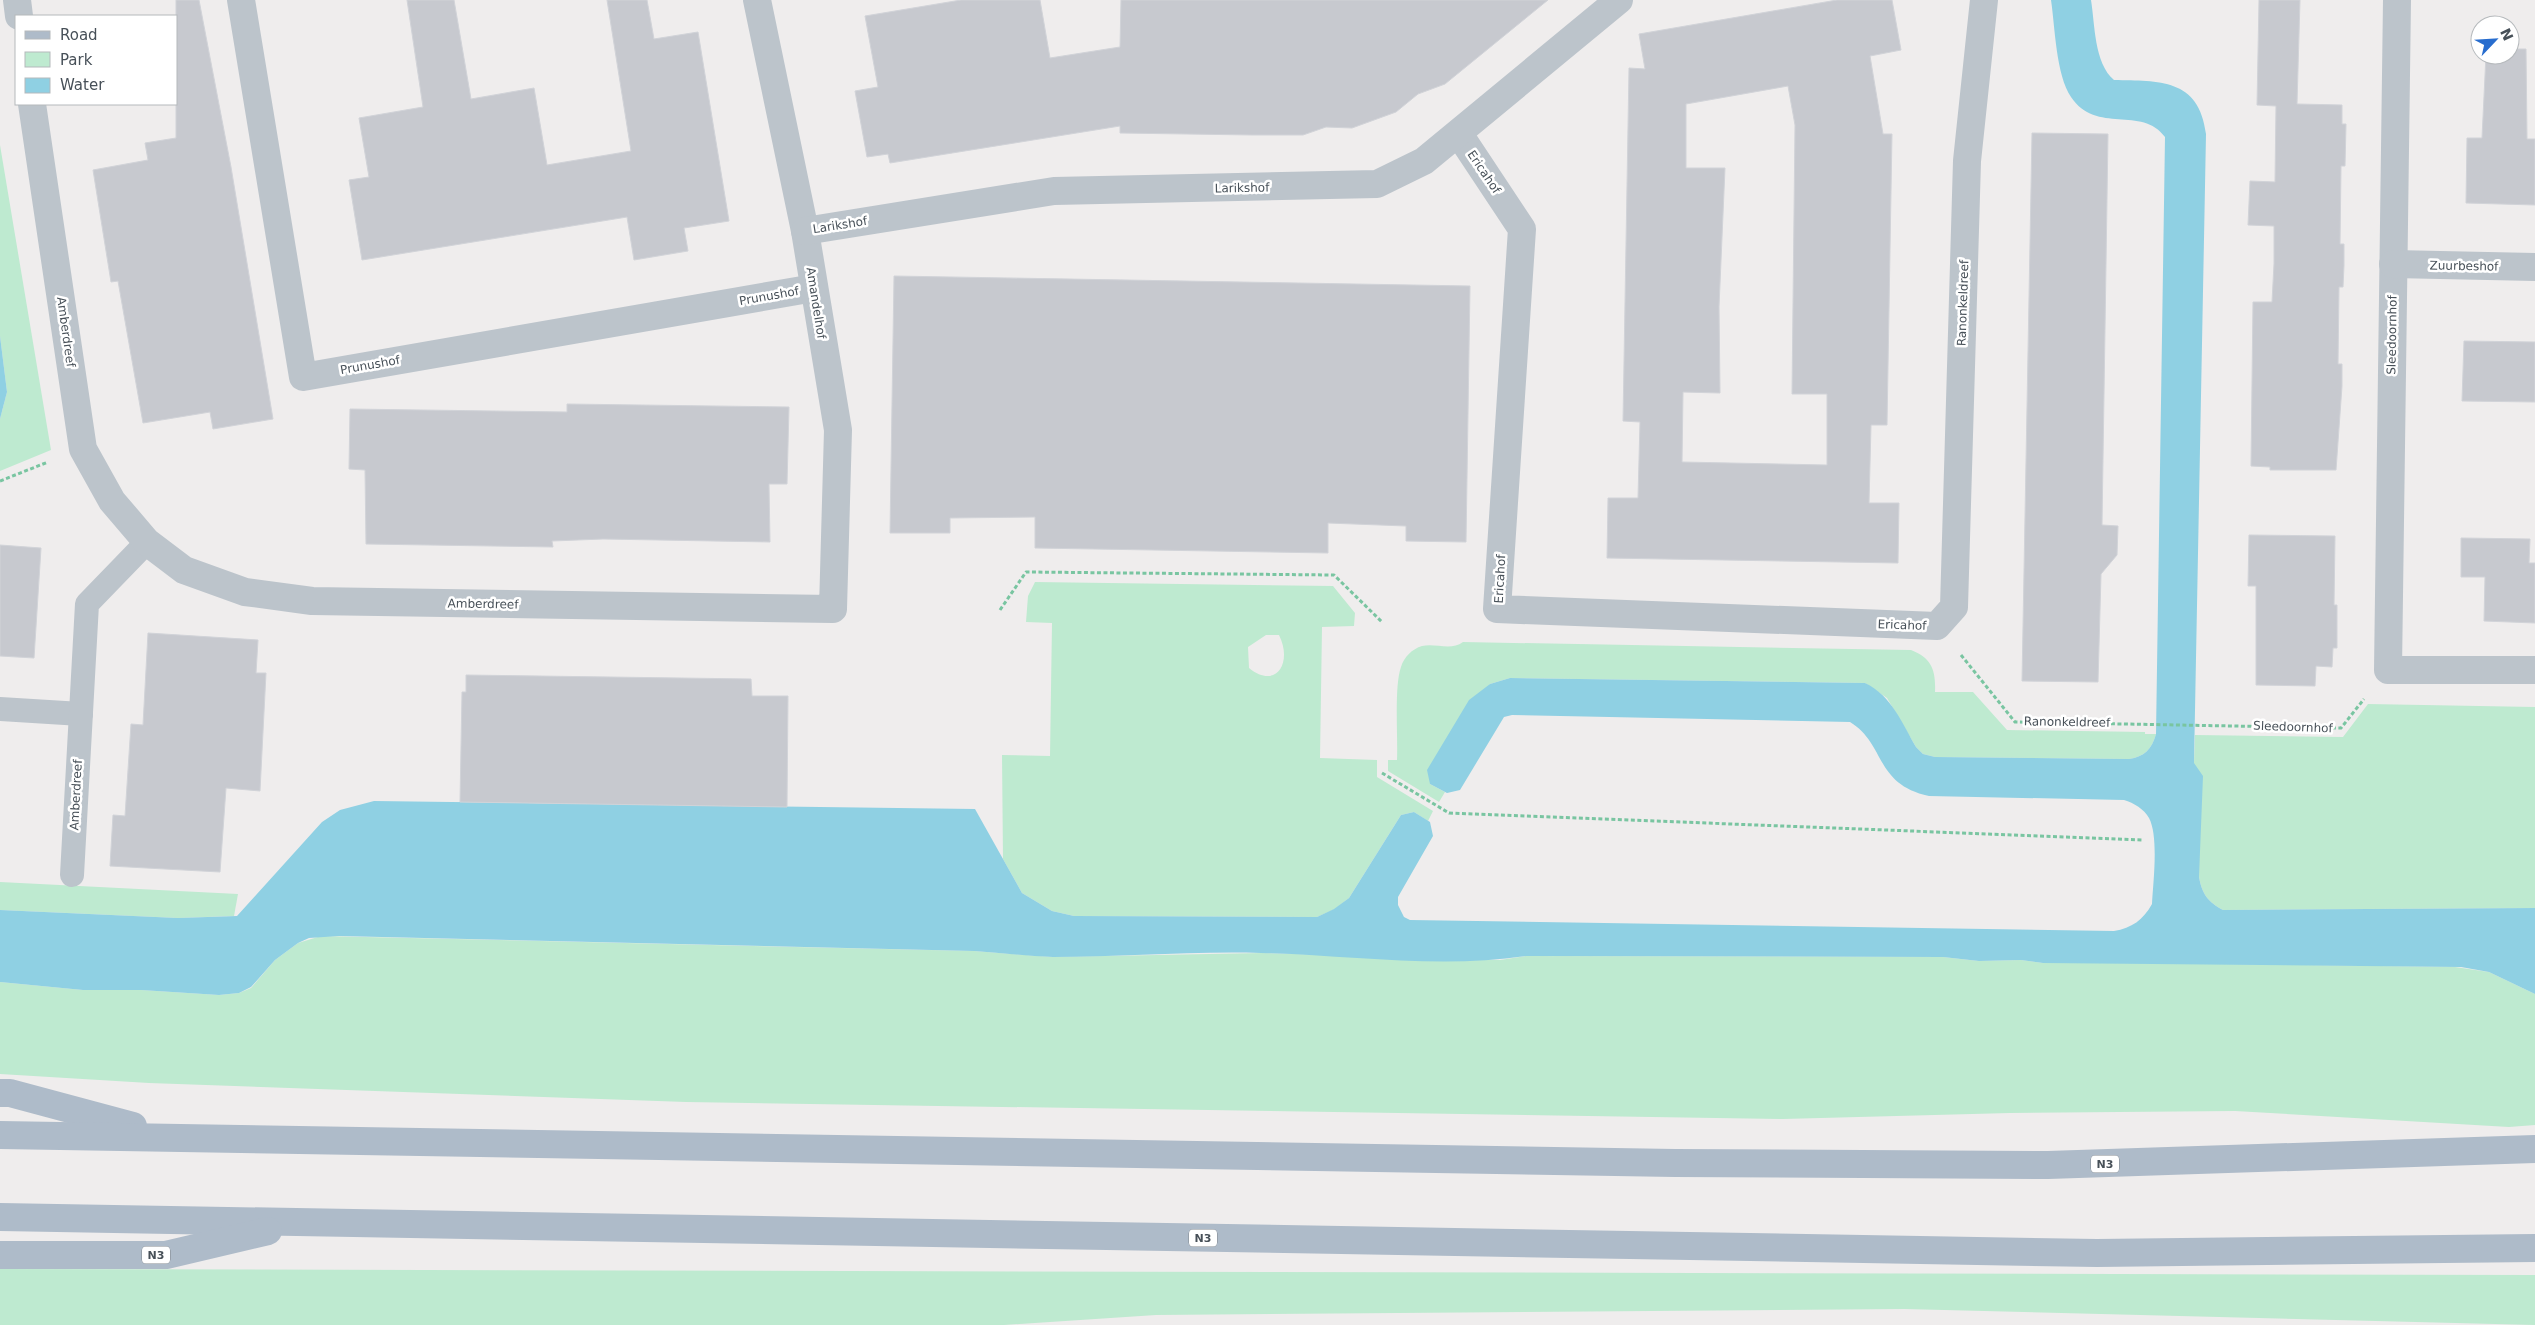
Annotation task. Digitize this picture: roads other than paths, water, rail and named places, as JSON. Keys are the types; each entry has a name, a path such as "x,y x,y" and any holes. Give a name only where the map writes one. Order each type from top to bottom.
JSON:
{"main road":[{"name":"N3","path":"0,1093 10,1093 173,1137"},
{"name":"N3","path":"0,1135 1675,1163 2028,1165 2535,1149"},
{"name":"N3","path":"0,1217 2097,1253 2535,1248"},
{"name":"N3","path":"0,1255 166,1255 308,1222"}],"street":[{"path":"17,0 19,15"},
{"name":"Prunushof","path":"241,0 303,377 814,288"},
{"name":"Amandelhof","path":"757,0 805,231 838,430 834,609"},
{"name":"Larikshof","path":"805,231 1054,191 1377,184 1424,161 1619,0"},
{"name":"Ranonkeldreef","path":"1946,617 1967,161 1984,0"},
{"name":"Sleedoornhof","path":"2397,0 2388,670 2535,670"},
{"name":"Amberdreef","path":"32,105 83,448 112,501 147,542 184,570 245,592 312,601 834,609"},
{"name":"Ericahof","path":"1459,134 1522,229 1497,609 1946,617"},
{"name":"Zuurbeshof","path":"2393,264 2535,267"}],"lane":[{"name":"Amberdreef","path":"72,875 87,604 147,542"},
{"path":"0,709 81,714"}],"water":[{"path":"2051,0 2091,0 2099,54 2107,73 2114,80 2161,83 2174,86 2186,93 2195,102 2202,116 2206,134 2194,763 2203,776 2199,877 2204,893 2213,904 2223,910 2535,908 2535,994 2489,972 2461,967 2043,963 2021,960 1979,961 1943,957 1526,956 1493,960 1427,961 1294,954 1183,953 1053,957 974,951 339,936 309,938 298,943 275,960 251,987 239,993 219,995 141,990 83,990 0,982 0,910 178,918 237,916 322,822 340,810 374,801 975,809 1022,893 1052,911 1074,916 1317,917 1334,909 1349,898 1401,815 1414,812 1430,822 1433,836 1398,897 1398,905 1404,917 1410,920 2114,931 2126,928 2141,919 2152,904 2154,836 2149,818 2138,807 2124,800 1929,796 1911,790 1889,773 1870,741 1850,722 1512,715 1504,717 1460,790 1447,793 1430,784 1427,770 1469,700 1490,684 1510,678 1865,683 1874,688 1889,703 1916,747 1923,754 1935,757 2129,759 2143,754 2150,748 2156,734 2165,137 2155,128 2144,123 2093,115 2081,108 2071,97 2066,88 2059,64"},
{"path":"0,336 7,392 0,419"}]}
